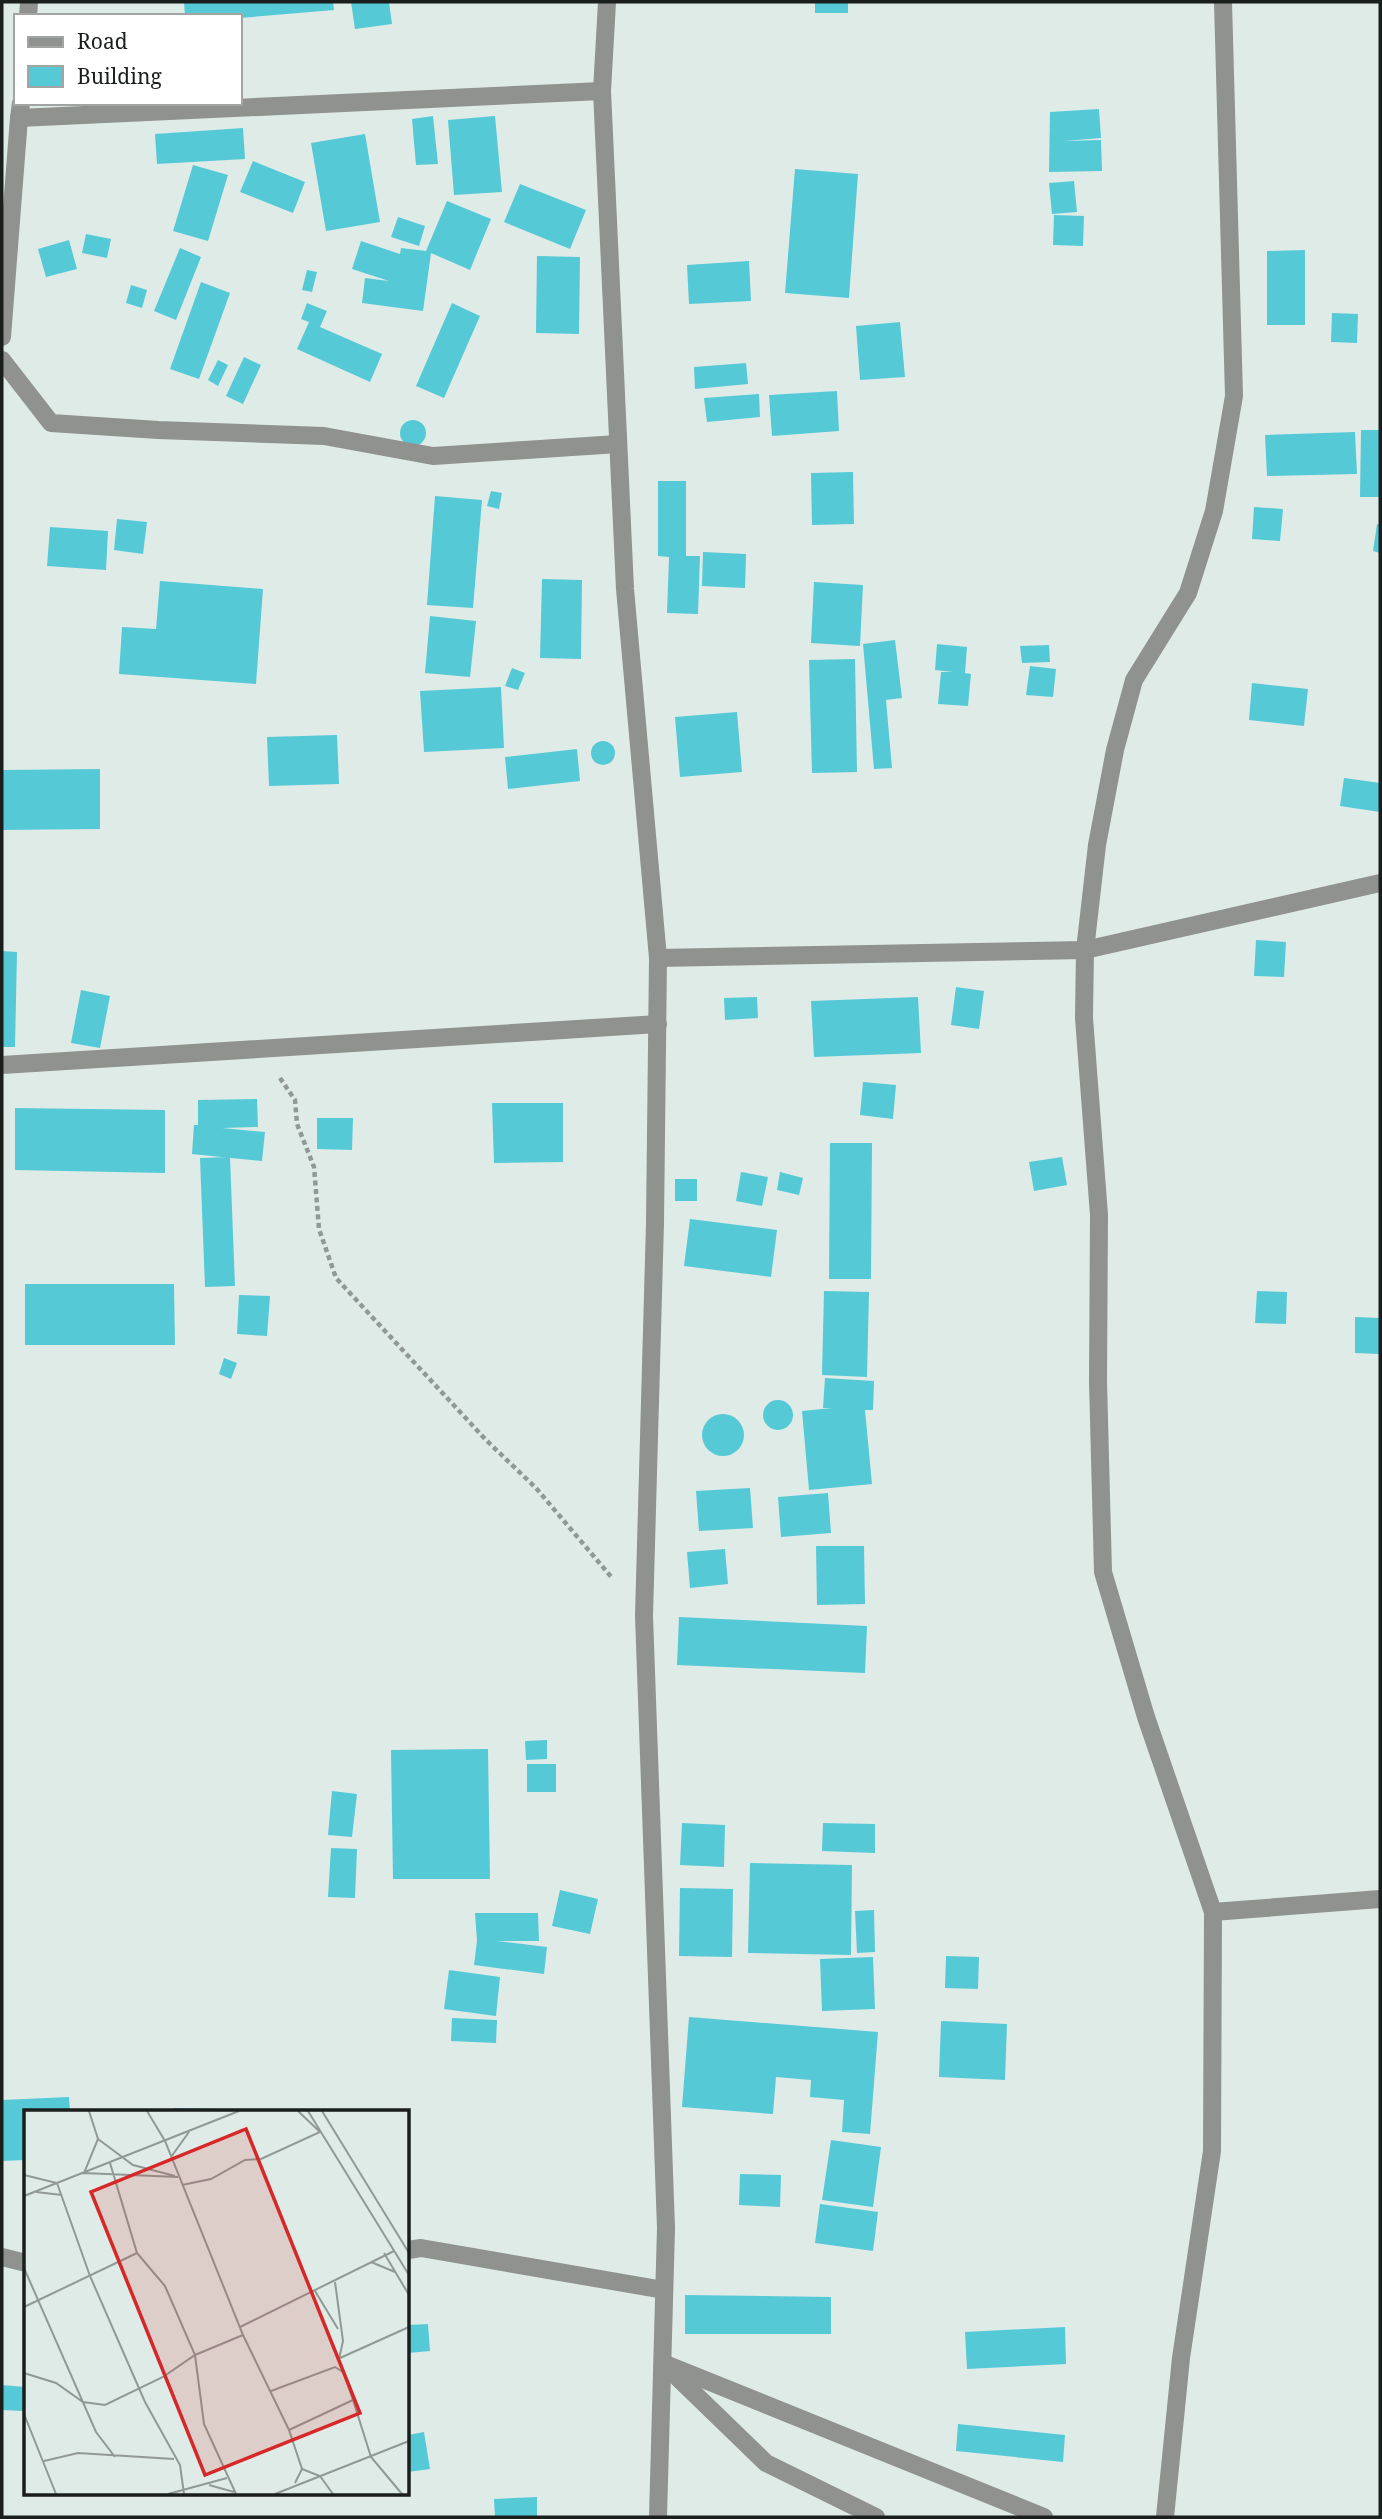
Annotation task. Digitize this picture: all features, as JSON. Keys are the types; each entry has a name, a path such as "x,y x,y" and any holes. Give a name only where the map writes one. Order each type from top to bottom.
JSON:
{"street":[{"path":"607,2 602,91 625,589 658,958 644,1616 666,2228 658,2517"},
{"path":"1165,2517 1181,2358 1212,2151 1213,1912 1146,1717 1103,1572 1098,1381 1099,1215 1084,1018 1085,950 1097,845 1115,750 1134,680 1188,593 1214,511 1234,396 1223,2"},
{"path":"242,103 602,91"},
{"path":"2,337 20,111 195,105"},
{"path":"2,360 51,423 324,436 433,456 618,444"},
{"path":"658,958 1085,950 1380,883"},
{"path":"2,1065 658,1024"},
{"path":"1213,1912 1380,1899"},
{"path":"410,2250 421,2248 664,2290"},
{"path":"2,2257 24,2262"},
{"path":"663,2363 766,2463 876,2517"},
{"path":"663,2363 1044,2517"}],"path":[{"path":"259,1048 295,1100 297,1124 314,1167 319,1229 336,1278 486,1440 536,1488 644,1616"}],"building":[{"path":"184,2 333,2 334,10 242,18 242,14 185,14"},
{"path":"351,2 389,2 392,24 355,29"},
{"path":"815,2 848,2 848,13 815,13"},
{"path":"1099,109 1101,138 1064,141 1101,140 1102,171 1049,172 1050,112"},
{"path":"433,116 438,164 416,165 412,119"},
{"path":"495,116 502,192 454,195 448,120"},
{"path":"243,128 245,159 157,164 155,134"},
{"path":"365,134 380,222 326,231 311,143"},
{"path":"253,161 305,182 293,213 240,192"},
{"path":"193,165 228,175 208,241 173,231"},
{"path":"795,169 858,174 849,298 785,293"},
{"path":"1074,181 1077,212 1052,214 1049,183"},
{"path":"520,184 586,210 570,249 504,222"},
{"path":"447,201 491,219 470,270 431,253 423,311 362,303 365,278 389,281 352,269 361,241 400,254 401,248 426,251"},
{"path":"1054,215 1084,216 1083,246 1053,245"},
{"path":"398,217 425,226 419,246 391,237"},
{"path":"86,234 111,239 107,258 82,253"},
{"path":"69,240 77,269 46,277 38,249"},
{"path":"180,248 201,257 176,320 154,311"},
{"path":"1305,250 1305,325 1267,325 1267,251"},
{"path":"537,256 580,257 579,334 536,333"},
{"path":"749,261 751,301 689,304 687,265"},
{"path":"307,270 317,272 312,292 302,290"},
{"path":"201,282 230,293 199,379 170,369"},
{"path":"131,285 147,290 142,308 126,303"},
{"path":"307,303 327,311 320,327 382,354 370,382 297,349 309,322 301,319"},
{"path":"452,303 480,316 444,398 416,386"},
{"path":"1332,313 1358,314 1357,343 1331,342"},
{"path":"900,322 905,377 860,380 856,326"},
{"path":"244,357 261,365 243,404 226,396"},
{"path":"218,360 228,365 218,386 208,380"},
{"path":"746,363 748,384 695,389 694,367"},
{"path":"837,391 839,431 772,436 769,395"},
{"path":"759,394 760,417 707,422 704,398"},
{"path":"413,420 422,424 426,433 422,442 413,446 404,442 400,433 404,424"},
{"path":"1361,430 1380,430 1380,497 1360,497"},
{"path":"1355,432 1357,474 1267,476 1265,435"},
{"path":"853,472 854,524 812,525 811,473"},
{"path":"658,481 686,481 686,556 700,556 698,614 667,613 669,557 658,556"},
{"path":"491,491 502,493 499,509 487,506"},
{"path":"435,496 482,500 473,608 427,605"},
{"path":"1254,507 1283,509 1280,541 1252,539"},
{"path":"117,519 147,522 143,554 114,550"},
{"path":"1377,524 1380,525 1380,553 1373,551"},
{"path":"50,527 108,531 106,570 47,566"},
{"path":"703,552 746,554 745,588 702,586"},
{"path":"542,579 582,580 581,659 540,658"},
{"path":"160,581 263,589 256,684 119,674 122,627 156,629"},
{"path":"814,582 863,585 860,646 811,643"},
{"path":"430,616 476,621 470,677 425,673"},
{"path":"895,640 902,698 886,700 892,768 874,769 863,644"},
{"path":"937,644 967,647 965,673 971,674 968,706 938,704 941,672 953,672 935,670"},
{"path":"1049,645 1050,662 1022,663 1020,646"},
{"path":"855,659 857,772 812,773 809,660"},
{"path":"1030,666 1056,669 1053,697 1026,695"},
{"path":"512,668 525,673 518,690 505,686"},
{"path":"1252,683 1308,689 1304,726 1249,720"},
{"path":"501,687 504,748 424,752 420,691"},
{"path":"737,712 742,772 680,777 675,717"},
{"path":"337,735 339,784 269,786 267,737"},
{"path":"603,741 612,744 615,753 612,762 603,765 594,762 591,753 594,744"},
{"path":"577,749 580,781 508,789 505,757"},
{"path":"100,769 100,829 2,830 2,770"},
{"path":"1344,778 1380,783 1380,812 1340,806"},
{"path":"1256,940 1286,942 1284,977 1254,976"},
{"path":"2,951 17,952 15,1047 2,1047"},
{"path":"956,987 984,991 979,1029 951,1025"},
{"path":"81,990 110,996 100,1048 71,1043"},
{"path":"757,997 758,1018 725,1020 724,998"},
{"path":"918,997 921,1053 814,1057 811,1001"},
{"path":"863,1082 896,1085 893,1119 860,1115"},
{"path":"257,1099 258,1127 222,1128 265,1132 262,1161 192,1154 194,1125 198,1125 198,1100"},
{"path":"492,1103 563,1103 563,1162 494,1163"},
{"path":"15,1108 165,1110 165,1173 15,1170"},
{"path":"317,1118 353,1118 352,1150 317,1149"},
{"path":"830,1143 872,1143 871,1279 829,1279"},
{"path":"230,1157 235,1286 205,1287 200,1158"},
{"path":"1062,1157 1067,1185 1034,1191 1029,1162"},
{"path":"741,1172 768,1177 762,1206 736,1201"},
{"path":"780,1172 803,1178 799,1195 777,1190"},
{"path":"675,1179 697,1179 697,1201 675,1201"},
{"path":"690,1219 777,1230 771,1277 684,1266"},
{"path":"25,1284 174,1284 175,1345 25,1345"},
{"path":"824,1291 869,1292 867,1377 822,1375"},
{"path":"1257,1291 1287,1292 1286,1324 1255,1323"},
{"path":"239,1295 270,1296 267,1336 237,1334"},
{"path":"1355,1317 1380,1318 1380,1354 1355,1353"},
{"path":"224,1358 237,1363 231,1379 219,1374"},
{"path":"825,1378 874,1381 873,1410 865,1410 872,1484 809,1490 802,1411 832,1408 823,1408"},
{"path":"778,1400 789,1404 793,1415 789,1426 778,1430 767,1426 763,1415 767,1404"},
{"path":"723,1414 738,1420 744,1435 738,1450 723,1456 708,1450 702,1435 708,1420"},
{"path":"750,1488 753,1528 699,1531 696,1491"},
{"path":"828,1493 831,1533 781,1537 778,1497"},
{"path":"816,1546 864,1546 865,1604 817,1605"},
{"path":"725,1549 728,1584 690,1588 687,1552"},
{"path":"679,1617 867,1626 865,1673 677,1665"},
{"path":"547,1740 547,1759 526,1760 525,1741"},
{"path":"488,1749 490,1879 393,1879 391,1750"},
{"path":"527,1764 556,1764 556,1792 527,1792"},
{"path":"332,1791 357,1794 352,1837 328,1835"},
{"path":"682,1823 725,1825 724,1867 680,1865"},
{"path":"823,1823 875,1824 875,1853 822,1851"},
{"path":"331,1848 357,1849 355,1898 328,1897"},
{"path":"750,1863 852,1865 851,1955 748,1953"},
{"path":"680,1888 733,1889 732,1957 679,1956"},
{"path":"560,1890 598,1899 590,1934 552,1926"},
{"path":"874,1910 875,1952 857,1953 855,1911"},
{"path":"475,1913 538,1913 539,1941 497,1941 547,1947 544,1974 474,1965 477,1941"},
{"path":"946,1956 979,1957 978,1989 945,1988"},
{"path":"873,1957 875,2009 822,2011 820,1959"},
{"path":"449,1970 500,1977 496,2016 444,2009"},
{"path":"689,2017 878,2032 870,2134 842,2132 844,2100 810,2097 811,2080 776,2077 773,2114 682,2107"},
{"path":"452,2018 497,2020 496,2043 451,2041"},
{"path":"941,2021 1007,2024 1005,2080 939,2077"},
{"path":"69,2097 70,2110 24,2110 24,2160 2,2161 2,2100"},
{"path":"174,2108 221,2109 221,2110"},
{"path":"831,2140 881,2147 873,2207 822,2200"},
{"path":"740,2174 781,2175 780,2207 739,2205"},
{"path":"820,2204 878,2212 873,2251 815,2243"},
{"path":"685,2295 831,2297 831,2334 685,2334"},
{"path":"428,2324 430,2351 410,2353 410,2325"},
{"path":"1065,2327 1066,2364 967,2369 965,2332"},
{"path":"2,2385 24,2387 23,2411 2,2410"},
{"path":"958,2424 1065,2435 1063,2462 956,2451"},
{"path":"424,2432 430,2469 410,2472 410,2435"},
{"path":"537,2497 537,2517 495,2517 494,2499"}]}
